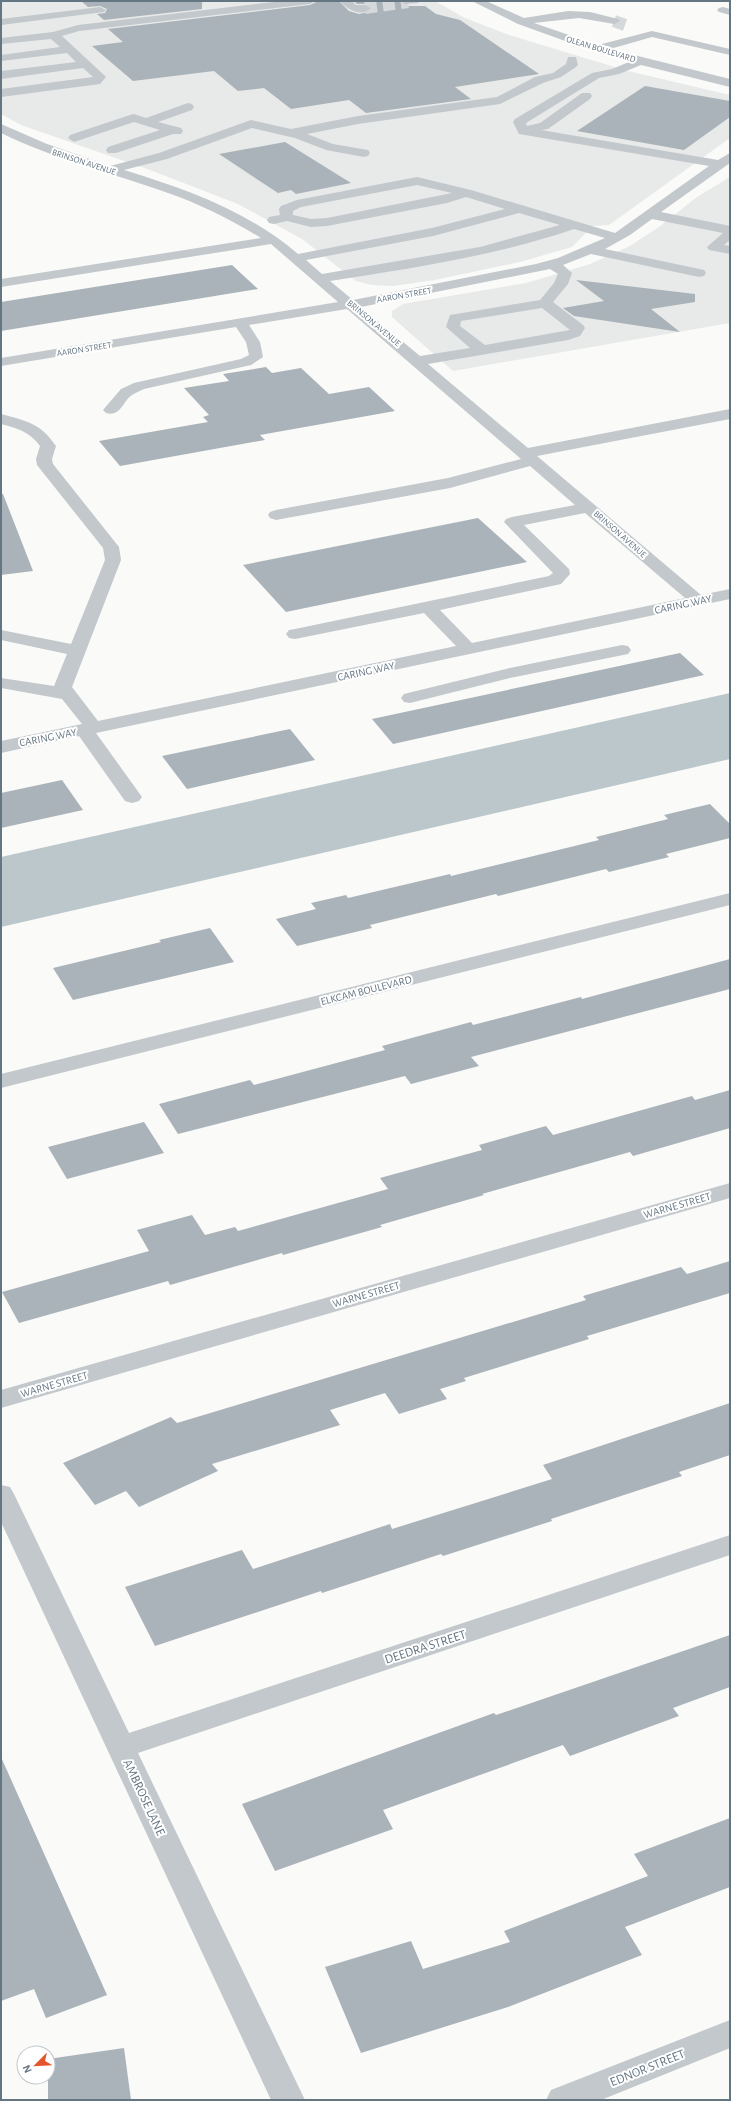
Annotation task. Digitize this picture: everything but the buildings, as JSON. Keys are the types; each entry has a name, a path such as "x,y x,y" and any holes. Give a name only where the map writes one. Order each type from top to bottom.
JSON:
{"street":[{"path":"1,41 54,35 78,28 310,1"},
{"path":"345,1 353,8 366,8"},
{"name":"OLEAN BOULEVARD","path":"477,1 522,22 598,48 641,61 730,83"},
{"path":"63,5 73,14"},
{"path":"1,22 110,9"},
{"path":"522,22 566,9 584,15 614,21"},
{"path":"629,27 644,35"},
{"path":"2,93 96,81 100,77 54,35"},
{"path":"291,133 358,120 500,100 539,80 557,75 572,65 572,59 598,48 644,35 663,36 730,52"},
{"path":"1,58 70,49"},
{"path":"523,131 519,122 544,105 596,75 615,72 641,61"},
{"path":"1,76 86,64"},
{"path":"606,85 615,79 615,72"},
{"path":"523,131 544,126 577,102 596,91"},
{"path":"148,121 188,107"},
{"path":"74,138 134,118 148,121 205,140"},
{"path":"110,170 163,156 251,124 291,133 318,144 364,153"},
{"name":"BRINSON AVENUE","path":"1,128 51,151 194,198 252,226 274,240 590,507 698,601"},
{"path":"112,150 172,130"},
{"path":"523,131 724,165"},
{"name":"AARON STREET","path":"1,362 482,281 552,264 590,250 615,237 724,165"},
{"path":"288,217 286,209 297,204 417,181 466,193 615,237"},
{"path":"252,226 288,217 311,223 327,222 447,199 466,193"},
{"path":"297,258 434,232 519,209"},
{"path":"649,214 730,230"},
{"path":"320,278 497,248 545,235 572,224"},
{"path":"730,233 714,247 730,250"},
{"path":"1,283 274,240"},
{"path":"590,250 699,273"},
{"path":"482,350 453,327 456,318 545,303 561,284 565,273 552,264"},
{"path":"418,361 568,336 575,333 578,328 545,303"},
{"path":"111,410 126,392 139,386 246,362 256,357 256,348 240,322"},
{"path":"276,515 450,483 530,456 730,414"},
{"path":"1,419 30,427 41,435 48,446 44,459 46,465 111,547 113,560 63,687 132,797"},
{"path":"295,634 554,580 562,574 561,569 512,522 590,507"},
{"name":"CARING WAY","path":"1,747 730,594"},
{"path":"428,607 510,673"},
{"path":"1,636 77,651"},
{"path":"410,698 510,673 622,650"},
{"path":"1,683 68,694"},
{"name":"ELKCAM BOULEVARD","path":"1,1081 730,899"},
{"name":"WARNE STREET","path":"1,1399 730,1190"},
{"name":"AMBROSE LANE","path":"1,1494 288,2100"},
{"name":"DEEDRA STREET","path":"121,1747 730,1545"},
{"name":"EDNOR STREET","path":"563,2100 730,2034"}],"shaded area":[{"path":"1,1 435,1 465,18 509,35 628,71 730,95 730,138 609,225 593,226 572,247 520,262 435,280 393,286 372,285 356,281 302,239 238,204 150,170 21,125 1,114"},
{"path":"730,177 730,323 453,371 392,317 392,311 403,304 526,283 590,264 628,247 659,227 697,197"},
{"path":"730,693 730,759 1,927 1,857"}],"tunnel":[{"path":"365,8 408,2"},
{"path":"614,21 625,25"}]}
